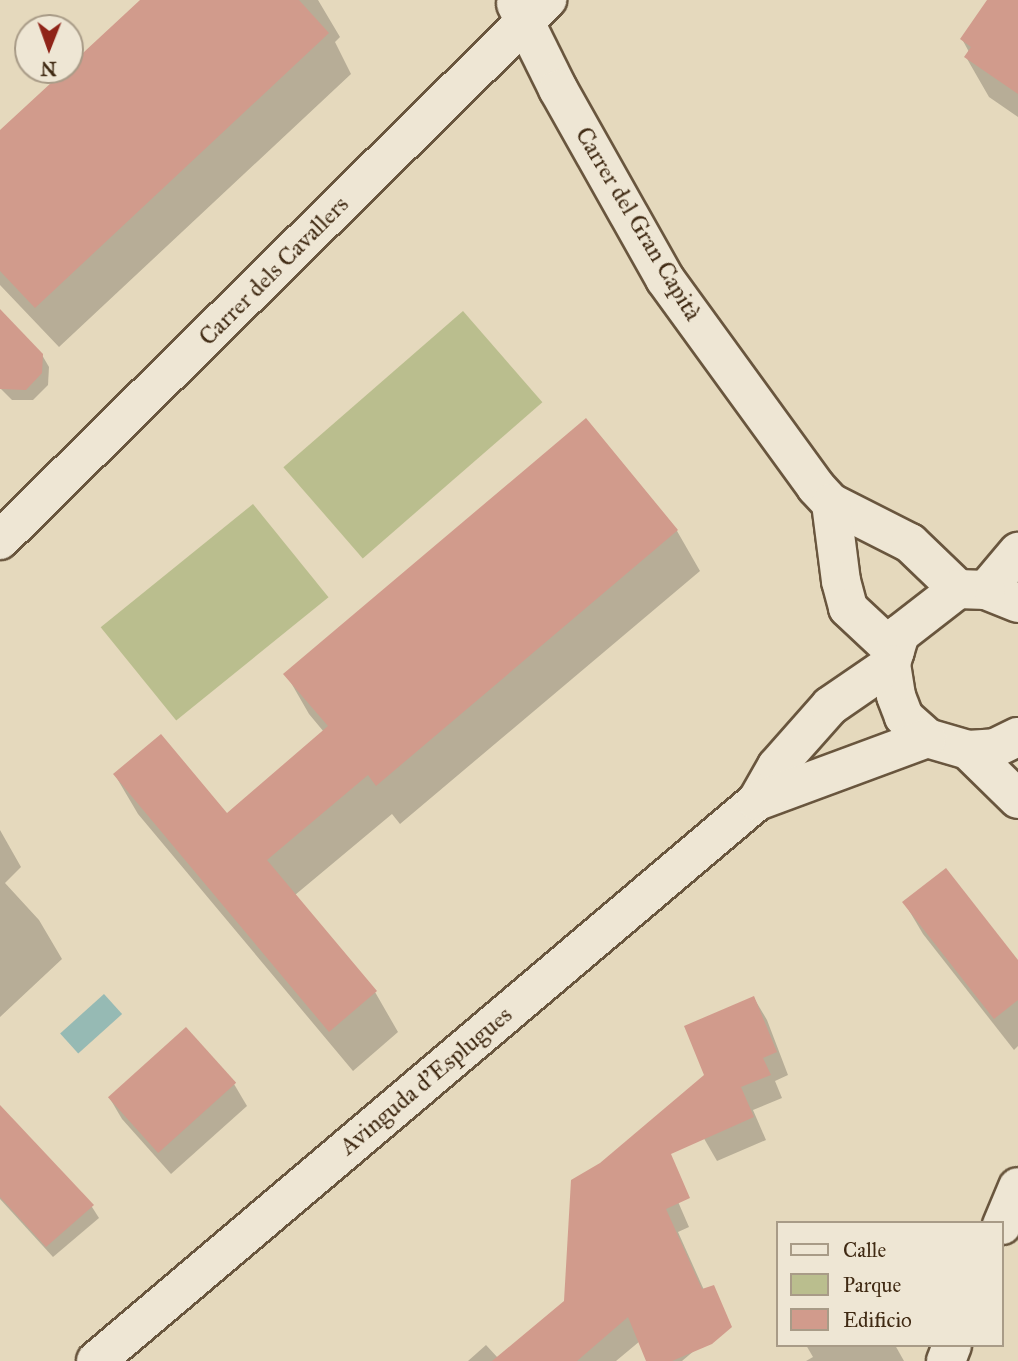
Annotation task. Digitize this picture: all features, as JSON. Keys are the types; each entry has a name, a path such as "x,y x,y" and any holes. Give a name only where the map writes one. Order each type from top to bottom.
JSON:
{"street":[{"name":"Carrer del Gran Capità","path":"528,8 665,279 816,487 831,503 910,543 987,594"},
{"name":"Carrer dels Cavallers","path":"0,540 528,8"},
{"path":"831,503 841,580 848,608 893,658 896,696 904,717 927,738 968,750 995,748 1018,737"},
{"name":"Avinguda d'Esplugues","path":"757,801 777,766 830,706 893,658 900,634 987,594 1018,552"},
{"name":"Avinguda d'Esplugues","path":"96,1361 757,801 927,738"},
{"path":"968,750 1018,799"},
{"path":"1004,1221 1018,1187"}],"green space":[{"path":"463,311 542,402 363,558 283,467"},
{"path":"253,504 329,597 176,721 101,627"}],"water":[{"path":"104,994 122,1014 78,1054 60,1033"}],"building":[{"path":"140,0 299,0 329,33 35,308 0,271 0,130 50,84 84,84 84,52"},
{"path":"987,0 1018,0 1018,94 964,57 971,47 960,39"},
{"path":"0,309 43,354 42,373 26,390 0,389"},
{"path":"586,418 678,530 376,786 368,775 267,860 377,991 329,1032 113,774 161,734 227,813 328,726 283,674"},
{"path":"946,868 1018,960 1018,1000 994,1019 902,902"},
{"path":"754,996 777,1052 763,1058 771,1075 741,1087 754,1117 671,1154 690,1198 666,1209 702,1289 714,1285 732,1327 712,1344 672,1361 646,1361 628,1317 577,1361 492,1361 564,1301 571,1180 600,1163 704,1075 684,1026"},
{"path":"186,1027 236,1083 158,1153 108,1097"},
{"path":"0,1105 94,1205 46,1247 0,1197"}]}
